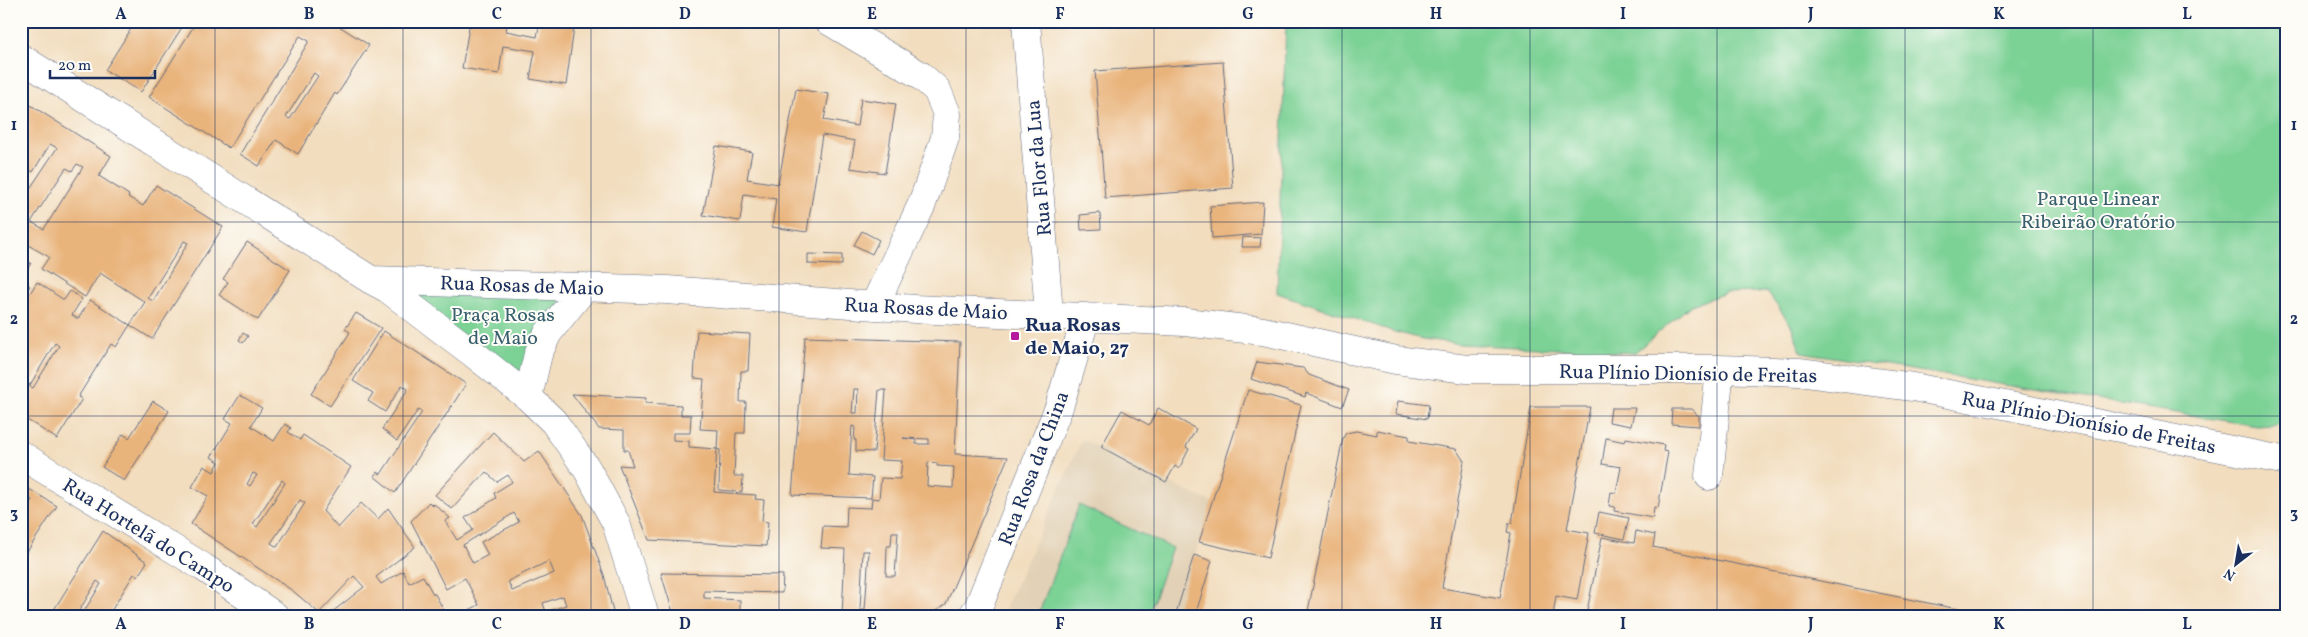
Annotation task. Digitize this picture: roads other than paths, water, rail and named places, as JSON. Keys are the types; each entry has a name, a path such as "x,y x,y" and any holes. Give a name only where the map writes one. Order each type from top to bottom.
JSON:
{"street":[{"path":"829,21 920,75 937,90 947,114 945,138 922,204 874,306"},
{"name":"Rua Flor da Lua","path":"1026,21 1049,314"},
{"path":"21,58 388,289 528,397 554,422 587,468 616,523 645,616"},
{"name":"Rua Rosas de Maio","path":"371,280 667,290 874,306 1086,317"},
{"path":"528,397 538,354 548,332 585,287"},
{"name":"Rua Plínio Dionísio de Freitas","path":"1086,317 1151,320 1263,331 1396,360 1467,369 1720,369 1799,372 1913,387 2287,461"},
{"name":"Rua Rosa da China","path":"972,616 978,608 1059,408 1086,317"},
{"path":"1709,476 1720,369"},
{"name":"Rua Hortelã do Campo","path":"21,455 203,567 275,616"}],"place":[{"name":"Rua Rosas de Maio, 27","path":"1015,336"}],"park label":[{"name":"Parque Linear Ribeirão Oratório","path":"2098,210"},
{"name":"Praça Rosas de Maio","path":"503,326"}]}
